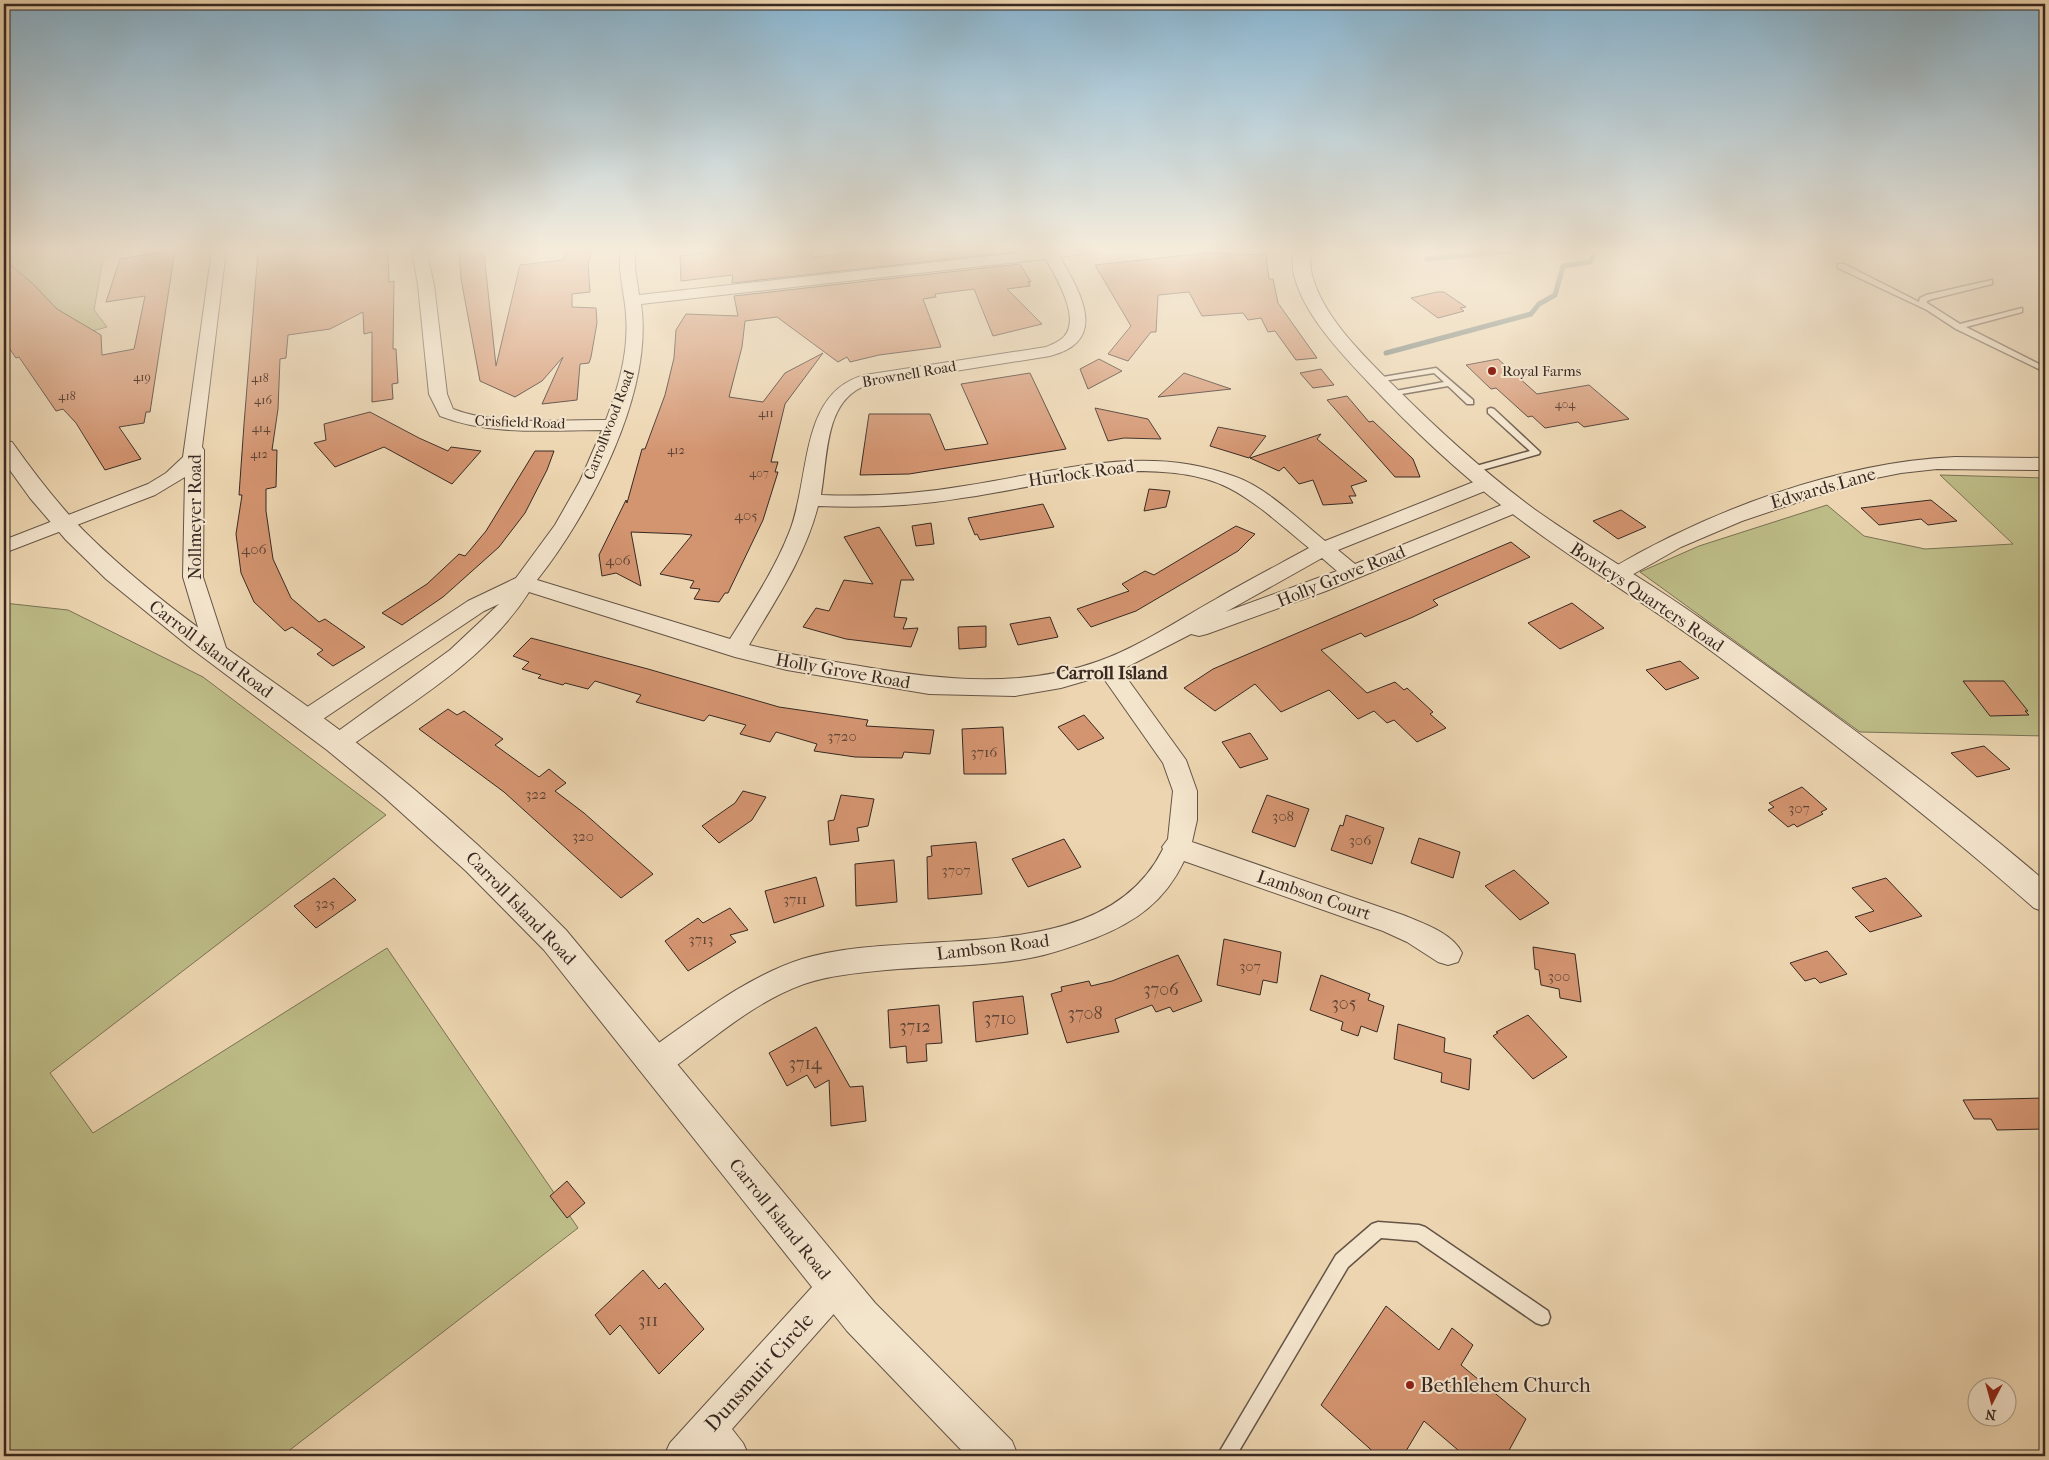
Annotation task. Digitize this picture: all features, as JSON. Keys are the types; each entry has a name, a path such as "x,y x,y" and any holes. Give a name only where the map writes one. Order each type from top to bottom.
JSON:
{"street":[{"name":"Nollmeyer Road","path":"4,547 64,526 168,481 186,466 192,457 211,318"},
{"name":"Crisfield Road","path":"430,318 438,394 446,412 459,418 483,422 612,425"},
{"name":"Carrollwood Road","path":"338,743 424,682 477,639 513,601 554,545 576,506 612,425 632,362 634,318"},
{"name":"Brownell Road","path":"735,650 786,563 806,515 826,418 835,399 848,386 865,380 896,374 1050,351 1072,340 1079,324 1078,318"},
{"name":"Bowleys Quarters Road","path":"1328,318 1350,350 1429,434 1516,506 1689,622 1894,773 1962,827 2045,900"},
{"name":"Nollmeyer Road","path":"195,436 193,577 217,654"},
{"name":"Carroll Island Road","path":"4,446 64,526 124,584 338,743 456,842 523,906 555,940 835,1287 861,1317 997,1456"},
{"name":"Edwards Lane","path":"1616,574 1650,553 1703,528 1821,486 1902,467 1972,464 2045,464"},
{"name":"Hurlock Road","path":"810,500 897,500 963,492 1114,466 1170,467 1210,474 1240,486 1351,572"},
{"name":"Holly Grove Road","path":"524,584 735,650 787,662 883,680 959,688 1015,688 1037,685 1107,667 1164,640 1223,604 1323,549 1480,476"},
{"name":"Holly Grove Road","path":"1164,640 1252,612 1516,506"},
{"name":"Carrollwood Road","path":"306,719 476,606 524,584"},
{"name":"Lambson Road","path":"654,1064 766,989 802,972 863,960 1029,946 1066,937 1095,926 1125,911 1154,887 1164,874 1175,847 1181,839 1185,791 1179,771 1161,740 1107,667"},
{"name":"Lambson Court","path":"1175,847 1393,923 1417,934 1448,953"},
{"name":"Dunsmuir Circle","path":"683,1456 719,1443 835,1287"}],"lane":[{"path":"1944,318 2045,370"},
{"path":"1959,327 1990,318"},
{"path":"1384,387 1436,370 1470,402"},
{"path":"1384,387 1450,383"},
{"path":"1480,476 1536,452 1491,410"},
{"path":"1226,1456 1342,1261 1378,1230 1420,1233 1542,1317"}],"shaded area":[{"path":"35,318 100,318 107,327 71,337 41,325"},
{"path":"1940,475 2045,478 2045,736 1860,732 1640,572 1699,546 1827,505 1864,536 1925,549 2013,544"},
{"path":"4,603 68,610 203,677 386,815 50,1073 93,1133 387,948 578,1228 282,1456 4,1456"}],"building":[{"path":"4,318 72,318 101,335 102,355 134,349 140,318 164,318 150,412 146,412 144,423 119,427 141,459 105,470 76,423 63,409 56,411 19,357 16,358 4,341"},
{"path":"253,318 351,318 330,329 288,335 286,358 280,359 278,409 272,450 277,450 276,487 266,489 266,511 273,559 291,598 319,622 325,619 365,647 333,666 317,654 323,650 292,627 285,631 254,602 241,573 236,534 242,495 239,495"},
{"path":"363,318 393,318 393,349 396,349 398,383 392,384 393,399 372,402 372,332 364,334"},
{"path":"468,318 491,318 496,366 507,318 597,318 589,363 580,364 577,400 542,404 563,357 542,381 515,397 480,381"},
{"path":"683,318 768,318 745,321 742,347 729,397 763,402 785,373 823,353 785,404 771,462 778,462 775,472 778,472 763,520 728,593 725,593 719,602 694,599 700,589 690,588 694,581 660,574 692,535 631,532 641,586 616,573 602,576 599,555 626,500 627,503 642,449 645,449 665,395 674,358 676,330"},
{"path":"779,318 930,318 941,347 879,355 850,362 847,357 838,362"},
{"path":"986,318 1036,318 1042,324 993,336"},
{"path":"1126,318 1157,318 1156,332 1151,332 1128,361 1108,354 1131,326"},
{"path":"1261,318 1289,318 1317,358 1296,360 1275,331 1268,332"},
{"path":"1099,359 1122,371 1088,389 1080,369"},
{"path":"1498,359 1537,394 1589,385 1629,419 1584,427 1578,422 1545,428 1532,416 1528,417 1496,388 1491,389 1466,365"},
{"path":"1321,369 1334,385 1313,388 1300,373"},
{"path":"1030,373 1066,449 909,474 860,475 869,414 930,414 945,450 988,444 961,384"},
{"path":"1184,373 1231,389 1158,397"},
{"path":"1347,396 1369,422 1373,421 1413,459 1420,477 1395,477 1327,400"},
{"path":"1095,408 1148,419 1161,439 1124,438 1108,441"},
{"path":"370,412 448,451 451,447 481,451 452,484 384,447 335,467 314,443 326,440 324,424"},
{"path":"1218,427 1266,436 1249,458 1210,446"},
{"path":"1321,434 1317,439 1367,481 1351,486 1356,496 1349,496 1353,503 1323,505 1313,480 1299,484 1284,467 1279,471 1250,458"},
{"path":"535,451 554,451 547,470 525,513 499,547 443,597 402,625 382,613 427,584 459,554 465,556 486,531"},
{"path":"1149,489 1170,491 1166,507 1144,511"},
{"path":"1931,500 1957,521 1928,525 1921,519 1879,525 1861,508"},
{"path":"1043,504 1054,527 980,540 977,534 975,535 968,518"},
{"path":"1621,510 1646,527 1618,539 1593,521"},
{"path":"931,523 934,544 916,546 912,526"},
{"path":"1236,526 1255,534 1238,551 1136,611 1091,627 1077,609 1129,591 1122,584 1145,571 1154,575"},
{"path":"879,527 914,580 901,580 894,617 907,618 903,629 918,628 911,647 846,639 803,627 816,608 829,611 844,580 873,584 844,537"},
{"path":"1511,542 1530,557 1433,600 1438,605 1413,617 1365,637 1361,633 1321,650 1367,693 1395,682 1404,690 1407,688 1433,712 1430,714 1446,728 1417,742 1394,720 1387,723 1374,711 1358,719 1329,690 1281,712 1255,684 1215,711 1184,688 1213,669"},
{"path":"1572,603 1604,628 1560,649 1528,623"},
{"path":"1050,617 1058,637 1018,645 1010,624"},
{"path":"986,626 986,647 959,649 958,627"},
{"path":"531,638 779,707 868,720 866,726 934,730 930,754 904,752 902,758 855,757 814,751 817,744 776,732 770,742 740,734 746,725 709,715 704,721 636,702 641,695 595,681 588,689 538,678 541,675 522,669 529,662 513,656"},
{"path":"1680,661 1699,678 1666,690 1646,670"},
{"path":"1963,681 2004,681 2028,711 2025,711 2029,715 1990,716"},
{"path":"448,709 457,715 464,711 503,739 495,745 539,777 549,769 566,783 555,791 584,813 653,874 621,898 504,792 419,729"},
{"path":"1084,715 1104,738 1078,750 1058,727"},
{"path":"1003,727 1006,774 964,774 962,729"},
{"path":"1250,733 1268,759 1240,768 1222,742"},
{"path":"1984,746 2010,769 1977,777 1951,753"},
{"path":"1802,787 1827,809 1821,812 1823,814 1797,827 1794,824 1788,827 1768,810 1774,807 1769,803"},
{"path":"743,791 766,797 752,820 719,843 702,826 735,803"},
{"path":"841,795 874,799 868,826 857,828 859,841 830,845 828,821 834,820"},
{"path":"1267,795 1309,809 1295,847 1252,832"},
{"path":"1346,815 1384,828 1372,864 1331,850 1340,825 1343,826"},
{"path":"1419,838 1460,852 1453,878 1411,863"},
{"path":"1064,839 1081,867 1028,887 1012,859"},
{"path":"976,842 982,894 928,899 927,857 932,856 931,846"},
{"path":"894,860 897,902 856,906 855,864"},
{"path":"1514,870 1549,903 1520,920 1485,886"},
{"path":"816,877 824,906 774,923 765,891"},
{"path":"334,878 356,900 316,928 294,906"},
{"path":"1886,878 1922,916 1870,932 1855,917 1874,911 1852,888"},
{"path":"730,908 748,930 730,935 736,942 688,971 665,941 698,918 703,923"},
{"path":"1224,939 1281,952 1277,983 1263,980 1260,995 1217,985"},
{"path":"1533,947 1575,954 1581,1002 1560,998 1559,989 1541,985 1539,970 1535,969"},
{"path":"1827,951 1847,974 1820,983 1815,978 1805,981 1790,963"},
{"path":"1178,955 1202,1001 1173,1012 1170,1007 1156,1012 1152,1005 1115,1019 1119,1032 1067,1043 1051,994 1062,991 1061,987 1089,981 1091,986 1112,981"},
{"path":"1321,975 1370,994 1368,1000 1384,1006 1377,1032 1361,1026 1358,1036 1341,1030 1343,1022 1310,1010"},
{"path":"1023,996 1028,1034 976,1042 973,1002"},
{"path":"939,1005 942,1043 926,1044 927,1061 907,1063 906,1046 890,1048 888,1010"},
{"path":"1528,1015 1567,1057 1533,1079 1493,1036 1498,1033 1496,1032"},
{"path":"1398,1024 1445,1038 1444,1052 1471,1059 1469,1090 1441,1082 1442,1073 1394,1059"},
{"path":"816,1027 850,1087 863,1086 866,1121 831,1126 829,1080 815,1088 807,1075 787,1086 769,1053"},
{"path":"2045,1098 2045,1129 1997,1130 1991,1119 1974,1119 1963,1100"},
{"path":"567,1181 585,1203 567,1218 550,1196"},
{"path":"643,1270 659,1289 665,1283 704,1329 659,1374 620,1325 610,1335 595,1315"},
{"name":"Bethlehem Church","path":"1386,1306 1439,1350 1452,1328 1473,1345 1461,1365 1526,1419 1506,1456 1465,1456 1424,1421 1403,1456 1378,1456 1321,1405"}],"waterway":[{"path":"1386,353 1516,318"}],"place":[{"name":"Royal Farms","path":"1492,371"},
{"name":"Bethlehem Church","path":"1410,1385"}],"district":[{"name":"Carroll Island","path":"1112,672"}]}
